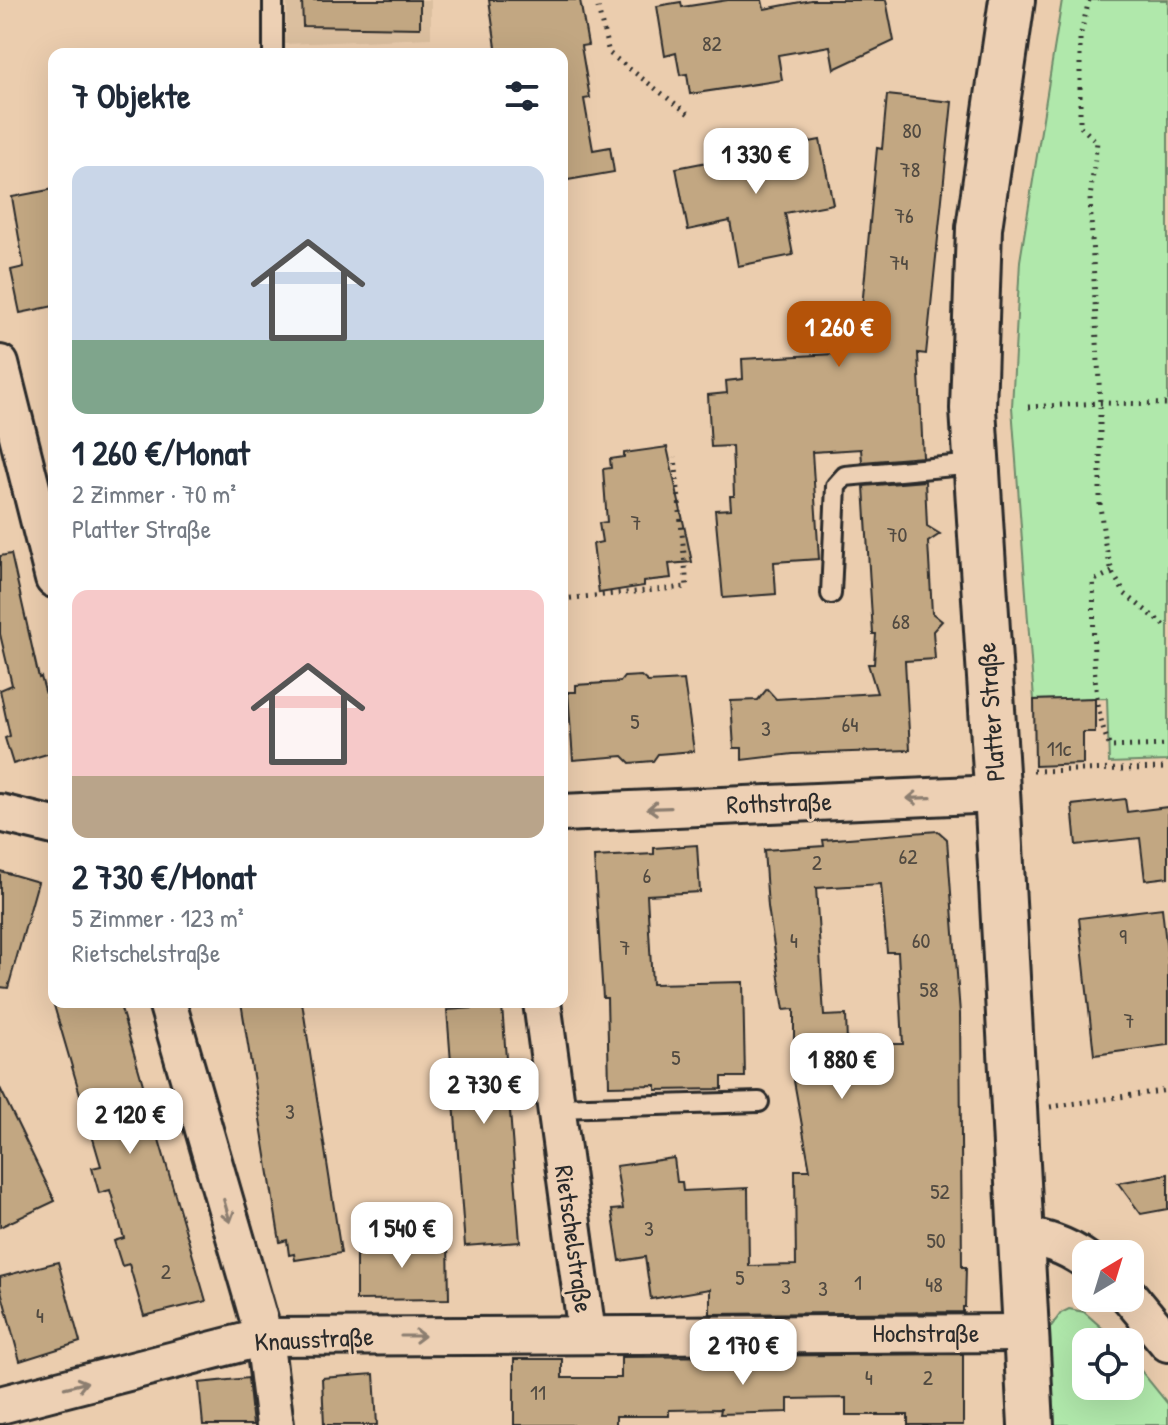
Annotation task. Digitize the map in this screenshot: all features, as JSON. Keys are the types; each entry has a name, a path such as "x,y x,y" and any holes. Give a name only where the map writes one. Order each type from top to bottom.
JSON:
{"main road":[{"name":"Platter Straße","path":"1012,0 979,228 973,356 975,464 996,783 1031,1425"}],"street":[{"path":"0,364 48,555"},
{"name":"Rothstraße","path":"568,813 996,783"},
{"path":"0,813 48,825"},
{"path":"169,1008 264,1337 275,1425"},
{"name":"Rietschelstraße","path":"543,1008 587,1334"},
{"path":"1020,1235 1045,1239 1072,1251"},
{"path":"1142,1312 1168,1343"},
{"name":"Hochstraße","path":"587,1334 1026,1333"},
{"name":"Knausstraße","path":"0,1405 264,1337 587,1334"}],"lane":[{"path":"273,0 273,48"},
{"path":"831,594 836,486 845,476 975,464"},
{"path":"556,1108 759,1102"}],"path":[{"path":"596,0 609,53 690,115"},
{"path":"1089,0 1080,37 1080,126 1097,142 1090,198 1100,403 1100,506 1112,572 1125,594 1168,628"},
{"path":"1028,407 1100,403 1168,404"},
{"path":"568,598 687,587 675,457"},
{"path":"1112,572 1093,581 1096,694 1102,729 1110,747 1168,745"},
{"path":"996,783 1168,768"},
{"path":"1013,1112 1168,1090"}],"shaded area":[{"path":"287,0 431,0 431,38 285,44"}],"green space":[{"path":"1062,0 1168,0 1168,761 1109,763 1107,698 1034,700 1012,407 1020,261"},
{"path":"1069,1309 1084,1312 1102,1328 1072,1328 1072,1400 1144,1400 1144,1374 1168,1404 1168,1425 1052,1425 1050,1328 1061,1313"}],"building":[{"path":"302,0 420,0 420,28 303,26"},
{"path":"489,0 580,0 588,45 581,46 590,98 584,99 593,150 610,147 614,172 568,180 568,48 496,48"},
{"path":"728,0 762,0 764,9 811,0 886,0 894,41 834,69 830,46 778,55 782,80 690,94 687,74 680,75 676,53 665,56 657,6 681,2 682,7"},
{"path":"887,95 952,102 926,354 918,353 923,457 862,462 861,449 812,452 819,559 774,562 776,594 723,598 715,510 731,509 730,496 734,496 732,446 711,447 708,395 727,393 726,381 743,379 742,359 852,353 853,339 859,339 877,148 882,149"},
{"path":"820,140 833,204 785,213 793,255 738,266 730,221 688,230 676,168"},
{"path":"48,190 48,307 20,313 11,270 24,267 12,197"},
{"path":"667,447 692,562 669,564 671,578 644,581 644,586 599,593 593,544 602,542 599,523 607,522 603,469 611,468 610,459 624,457 624,453"},
{"path":"925,481 927,526 940,534 928,542 932,613 942,621 933,631 935,659 905,661 910,750 793,754 742,760 742,748 734,748 731,701 758,700 767,689 776,699 877,693 868,664 874,664 876,634 873,634 864,486"},
{"path":"11,554 39,678 48,702 48,754 13,764 5,738 10,736 0,690 12,685 0,634 0,556"},
{"path":"641,676 648,682 684,680 694,751 658,754 653,761 630,763 623,756 573,760 568,692 576,692 576,685 620,682 624,677"},
{"path":"1095,698 1095,732 1083,732 1083,764 1035,766 1034,700"},
{"path":"1125,799 1127,812 1168,807 1168,877 1145,880 1140,838 1076,845 1072,805"},
{"path":"938,831 947,839 960,1014 962,1267 966,1267 963,1312 710,1314 710,1289 651,1299 645,1257 620,1261 612,1210 623,1209 616,1166 674,1158 677,1182 682,1182 683,1191 748,1188 749,1266 796,1265 795,1170 810,1170 794,1081 794,1009 784,1010 768,907 764,850 824,846 823,840","holes":["881,884 887,952 898,952 903,1044 847,1044 846,1015 824,1016 816,888"]},
{"path":"697,845 700,892 647,895 652,984 743,982 745,1077 722,1077 722,1089 656,1090 656,1085 609,1086 607,998 603,998 594,857 654,854 654,848"},
{"path":"0,871 38,882 8,988 0,987"},
{"path":"1162,908 1168,961 1168,1045 1094,1055 1079,918"},
{"path":"55,1008 121,1008 206,1301 144,1316 129,1264 122,1266 114,1241 124,1238 110,1190 99,1193 92,1168 101,1166"},
{"path":"242,1008 303,1008 341,1253 295,1260 294,1254 289,1255 287,1240 280,1242"},
{"path":"502,1008 520,1242 465,1246 447,1010"},
{"path":"0,1088 55,1201 0,1227"},
{"path":"1168,1174 1168,1209 1141,1214 1118,1183"},
{"path":"448,1240 449,1299 356,1300 356,1241"},
{"path":"58,1262 80,1342 20,1361 0,1277"},
{"path":"963,1354 963,1425 908,1425 908,1415 846,1415 846,1398 788,1399 788,1412 720,1414 721,1409 669,1410 669,1416 616,1416 616,1425 514,1425 514,1359 562,1359 562,1378 621,1378 621,1357"},
{"path":"374,1374 377,1425 324,1425 322,1378"},
{"path":"248,1378 253,1425 203,1425 199,1383"}]}
